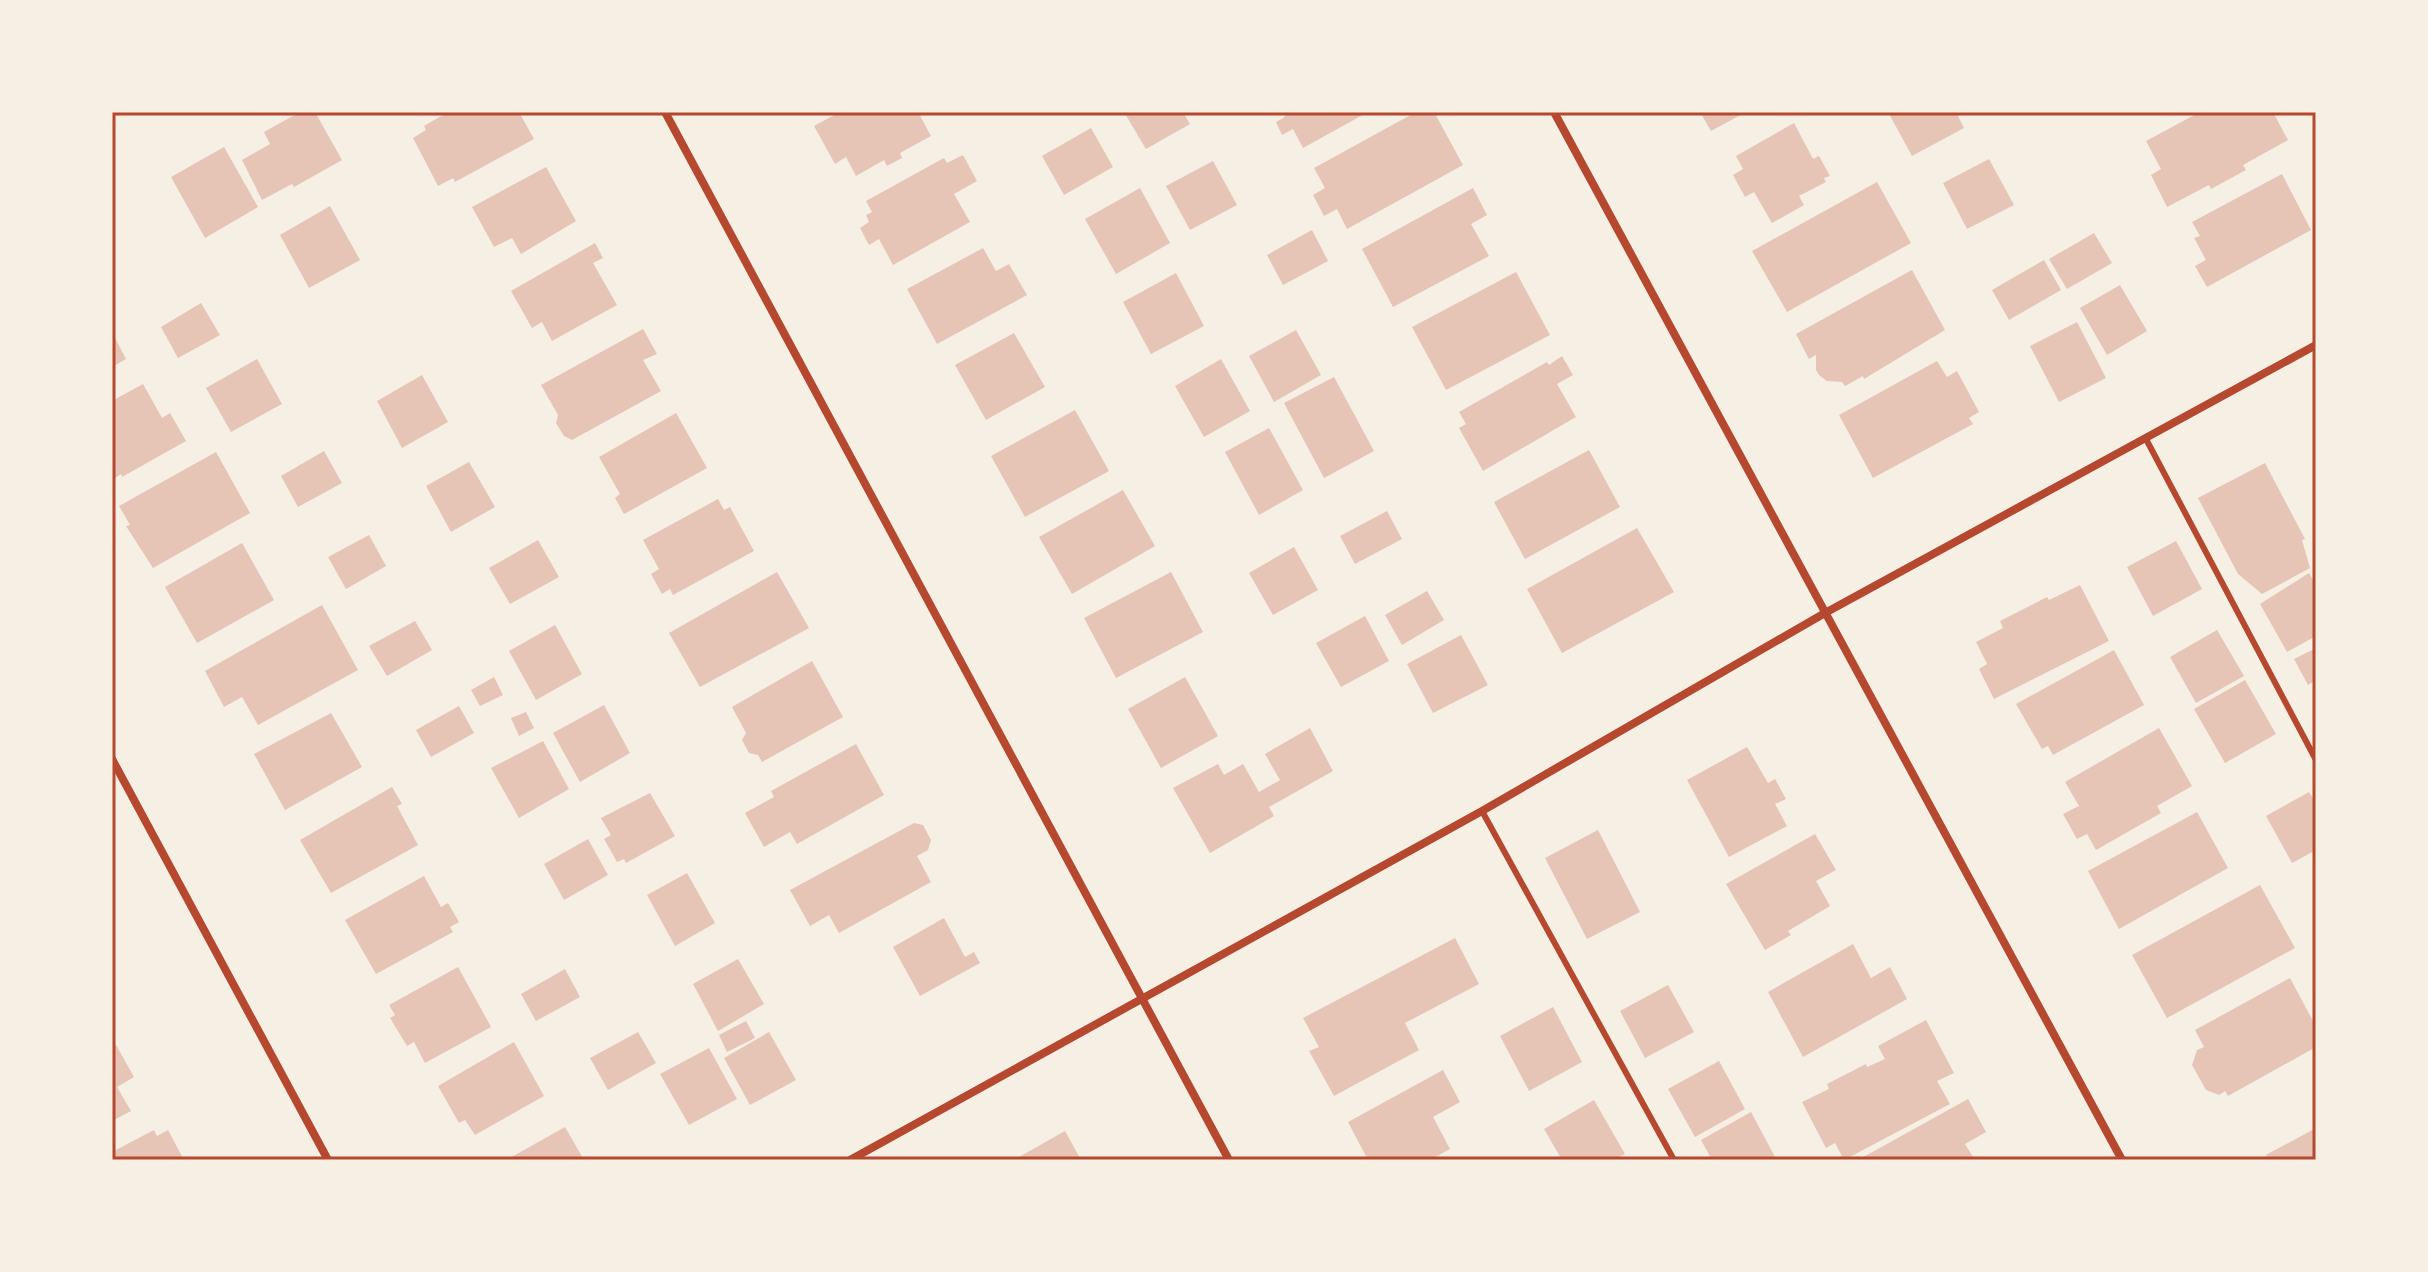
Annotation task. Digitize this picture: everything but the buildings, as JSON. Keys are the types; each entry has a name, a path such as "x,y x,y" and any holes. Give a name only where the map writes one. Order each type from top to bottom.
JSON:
{"street":[{"path":"665,112 1229,1160"},
{"path":"1554,112 2122,1160"},
{"path":"850,1160 1482,811 1825,613 2316,345"},
{"path":"112,759 328,1160"}],"lane":[{"path":"2146,439 2316,760"},
{"path":"1482,811 1674,1160"}]}
